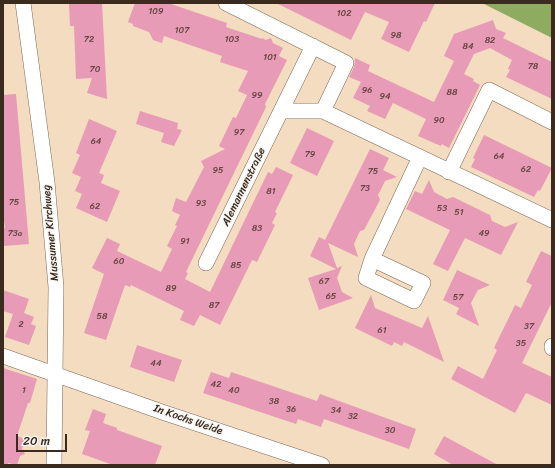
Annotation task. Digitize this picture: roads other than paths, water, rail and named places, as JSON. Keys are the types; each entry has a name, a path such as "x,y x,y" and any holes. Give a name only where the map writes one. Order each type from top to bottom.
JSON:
{"street":[{"name":"Mussumer Kirchweg","path":"23,3 47,182 56,287 54,465"},
{"path":"226,3 346,63 323,111"},
{"name":"Alemannenstraße","path":"206,263 313,46"},
{"path":"449,172 490,90 552,122"},
{"path":"282,111 323,111 552,220"},
{"path":"372,259 420,157"},
{"name":"In Kochs Weide","path":"3,356 165,413 322,465"}]}
